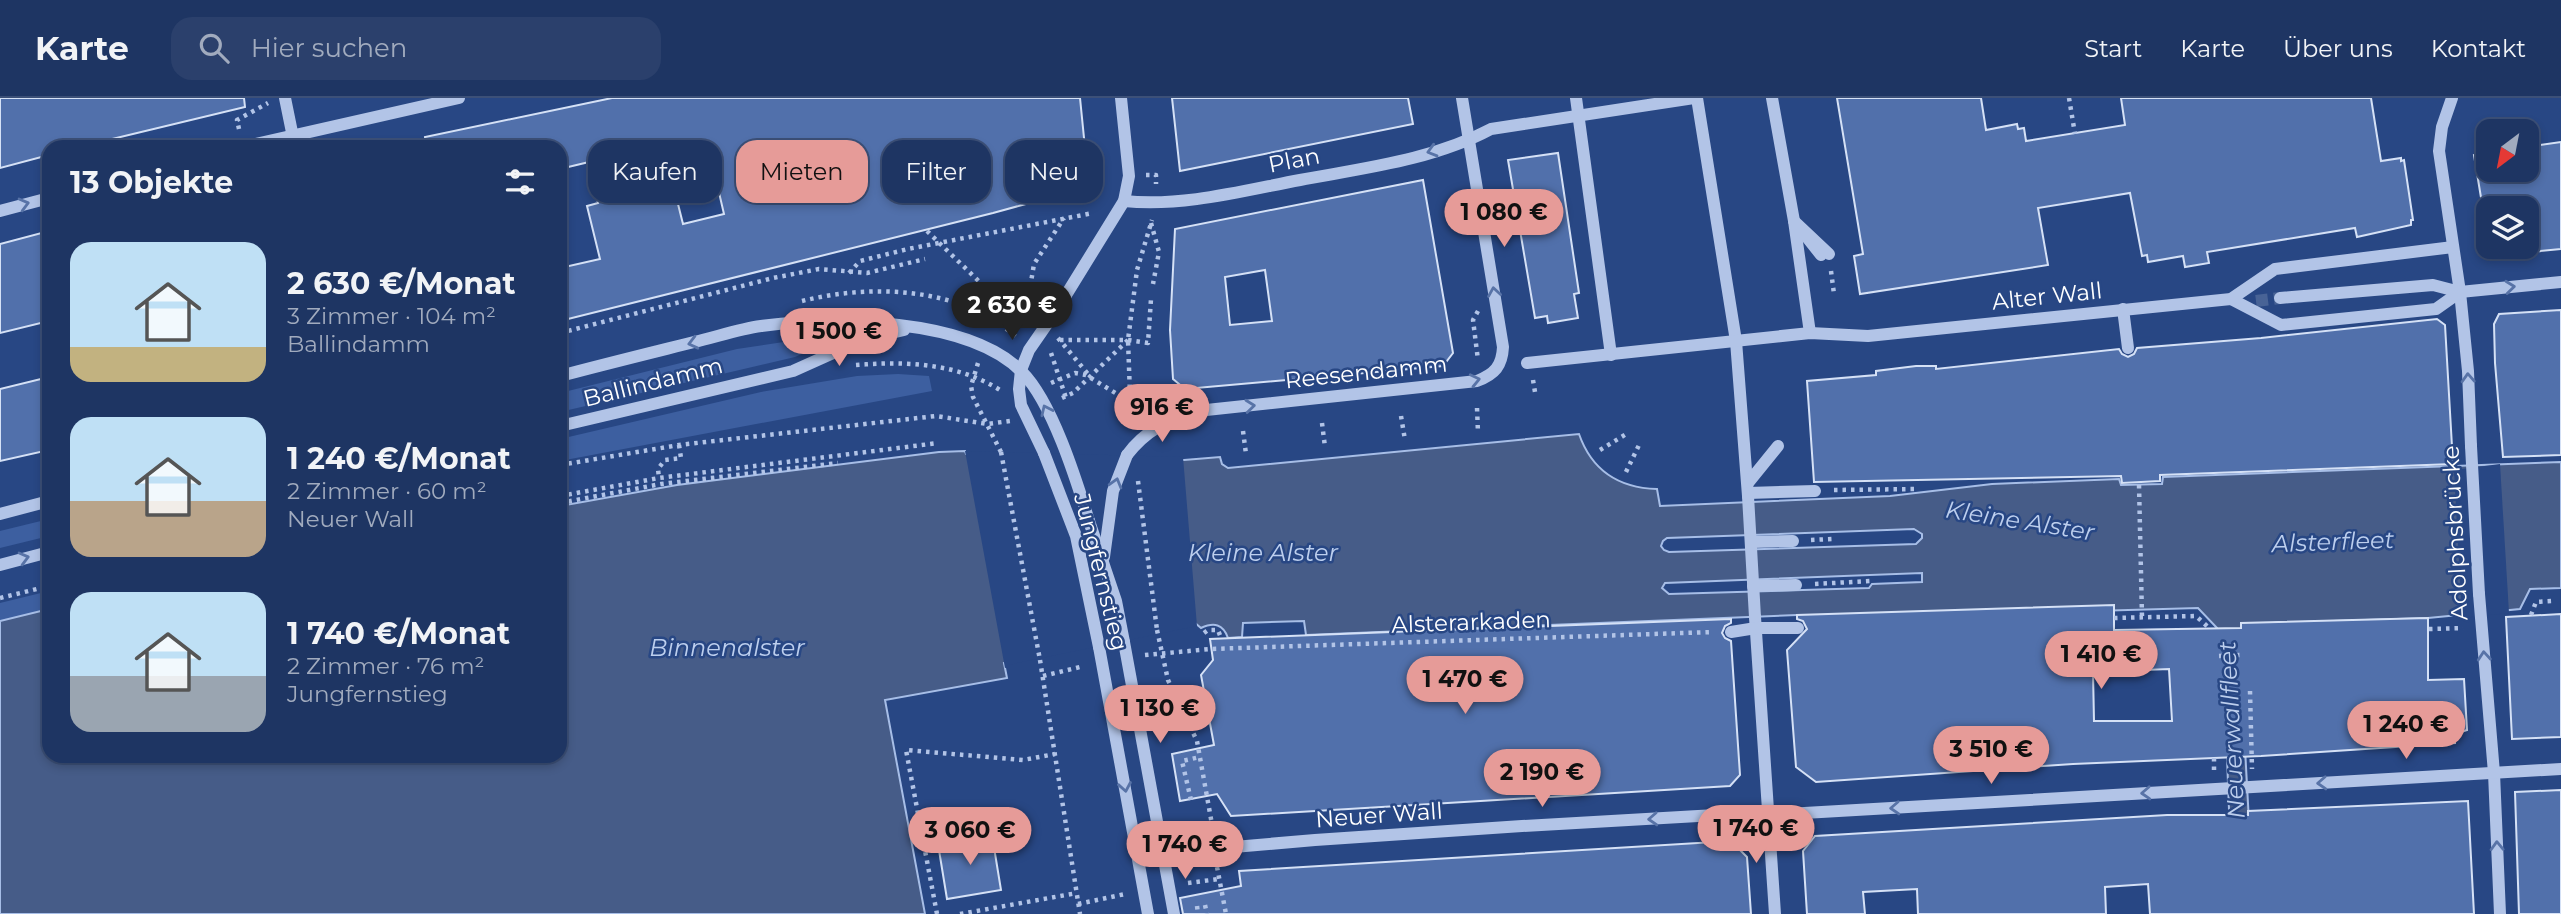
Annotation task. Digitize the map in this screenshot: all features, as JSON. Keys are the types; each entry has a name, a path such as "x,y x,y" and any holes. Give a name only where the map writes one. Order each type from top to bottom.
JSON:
{"street":[{"path":"298,140 459,98"},
{"path":"1121,98 1129,176 1124,201"},
{"name":"Reesendamm","path":"1104,561 1113,491 1127,455 1139,441 1167,421 1197,411 1477,381 1490,376 1498,369 1503,347 1462,98"},
{"path":"1576,98 1611,355"},
{"path":"1696,98 1736,341 1775,914"},
{"name":"Plan","path":"1124,201 1156,203 1210,197 1395,162 1469,140 1491,129 1696,98"},
{"path":"1772,98 1810,333"},
{"name":"Adolphsbrücke","path":"2452,98 2442,127 2439,151 2460,292 2468,371 2481,628 2494,773 2500,914"},
{"path":"285,99 294,140"},
{"path":"0,211 42,200"},
{"name":"Jungfernstieg","path":"1124,201 1029,350 1020,370 1020,395 1025,415 1044,453 1076,536 1148,914"},
{"path":"1794,221 1825,255"},
{"name":"Alter Wall","path":"1527,363 1810,333 1868,336 2231,299 2275,269 2453,247"},
{"path":"2280,299 2433,285 2460,292 2561,282"},
{"path":"2231,299 2281,325 2436,309 2460,292"},
{"path":"2123,309 2128,348"},
{"name":"Ballindamm","path":"567,374 759,326 857,322 949,334 1007,354 1029,350"},
{"name":"Ballindamm","path":"567,424 793,371 862,340 914,329"},
{"name":"Ballindamm","path":"982,346 996,352 1020,370"},
{"name":"Jungfernstieg","path":"1020,370 1036,389 1066,454 1116,601 1174,914"},
{"path":"1748,491 1778,446"},
{"path":"1748,491 1822,491"},
{"path":"0,514 42,503"},
{"path":"1751,542 1793,541"},
{"path":"0,565 42,554"},
{"path":"1753,586 1796,585"},
{"path":"1731,632 1755,622 1798,628"},
{"name":"Neuer Wall","path":"1164,853 1315,840 1733,814 1770,815 2561,769"}],"path":[{"path":"2069,98 2075,134"},
{"path":"242,140 237,120 262,105 285,99"},
{"path":"1050,383 1075,373 1091,377 1128,401 1128,340 1137,270 1156,203 1156,175 1129,176"},
{"path":"848,273 860,261 941,242 1093,213"},
{"path":"1026,312 1034,264 1064,218"},
{"path":"1151,222 1158,252 1153,284"},
{"path":"927,231 991,293 994,312"},
{"path":"567,331 773,278 819,269 867,273 925,259"},
{"path":"1134,292 1132,291 1142,291"},
{"path":"1060,340 1148,342 1151,299"},
{"path":"1473,320 1478,361"},
{"path":"1073,393 1128,340"},
{"path":"854,366 896,363 950,369 974,376 1007,394 1020,395"},
{"path":"971,386 973,397 1001,452 1043,676 1080,914"},
{"path":"1476,408 1478,433"},
{"path":"567,464 679,445 936,416 987,424 1014,421"},
{"path":"1401,416 1405,440"},
{"path":"1322,423 1325,447"},
{"path":"1243,431 1246,454"},
{"path":"1601,450 1628,433"},
{"path":"567,495 659,478 938,443"},
{"path":"1626,472 1640,443"},
{"path":"661,484 658,469 665,460 681,458 679,445"},
{"path":"567,502 661,484 838,463"},
{"path":"1137,478 1157,630 1168,680 1197,741 1213,835"},
{"path":"2139,485 2142,617"},
{"path":"1822,491 1919,489"},
{"path":"1818,540 1832,539"},
{"path":"1825,583 1870,581"},
{"path":"0,598 42,588"},
{"path":"2531,615 2536,602 2553,601"},
{"path":"2114,618 2196,616 2208,627"},
{"path":"2429,629 2481,628"},
{"path":"1205,633 1208,630 1217,630 1221,638"},
{"name":"Alsterarkaden","path":"1136,656 1211,649 1731,632"},
{"path":"2219,656 2242,655"},
{"path":"1043,676 1073,668"},
{"path":"2250,691 2252,787"},
{"path":"937,914 906,750 1023,760 1055,754"},
{"path":"1191,800 1182,761 1200,757"},
{"path":"1186,883 1219,879 1226,914"},
{"path":"1078,904 1134,892"},
{"path":"960,914 1077,893"},
{"path":"1205,905 1207,914"},
{"path":"1197,906 1199,914"}],"shaded area":[{"path":"830,335 833,340 795,357 567,410 567,391 737,349"},
{"path":"857,376 929,376 932,391 567,460 567,437 761,392"},
{"path":"42,521 42,538 0,548 0,531"},
{"path":"42,593 42,611 0,621 0,603"}],"water":[{"path":"1579,434 1591,458 1609,475 1631,485 1657,489 1660,506 1890,496 1992,484 2119,479 2121,485 2162,484 2163,477 2561,462 2561,588 2530,589 2520,609 2428,618 2241,624 2254,914 2233,914 2227,757 2217,628 2198,608 1822,619 1821,615 1797,615 1306,635 1304,621 1243,623 1242,637 1228,638 1218,625 1201,628 1194,622 1004,663 1007,678 885,700 925,914 0,914 0,621 42,611 42,763 567,763 567,505 677,485 939,452 1184,460 1220,457 1222,464 1228,468","holes":["1914,529 1922,534 1916,544 1669,552 1661,546 1667,538","1922,573 1922,582 1872,584 1869,588 1669,594 1662,588 1665,583"]}],"pier":[{"path":"965,451 1183,457 1197,626 1008,665 1009,667 1005,668"},
{"path":"2500,464 2509,613 2462,618 2454,470"}],"building":[{"path":"0,98 244,98 245,107 108,140 42,140 42,157 0,168"},
{"path":"612,98 1080,98 1084,140 1005,140 1005,203 1030,203 567,319 567,266 600,259 587,206 598,203 678,203 683,224 724,214 721,203 722,140 588,140 588,162 567,167 567,140 425,140 425,137"},
{"path":"1172,98 1408,98 1413,124 1180,171"},
{"path":"1837,98 1981,98 1986,130 2017,124 2018,129 2024,128 2026,141 2125,125 2121,98 2371,98 2381,161 2401,158 2401,161 2404,160 2413,220 2411,225 2357,237 2355,228 2207,252 2209,263 2185,267 2183,256 2148,262 2147,255 2142,256 2130,193 2038,208 2048,265 1860,294 1854,256 1863,254"},
{"path":"2561,142 2561,249 2539,251 2539,196 2481,196 2478,182 2539,182 2539,145"},
{"path":"1558,153 1579,293 1574,294 1578,318 1548,323 1547,316 1535,318 1508,160"},
{"path":"1423,180 1453,353 1443,366 1185,389 1173,379 1170,330 1175,229","holes":["1265,270 1272,321 1230,325 1225,277"]},
{"path":"42,233 42,323 0,333 0,244"},
{"path":"2561,310 2561,455 2503,457 2494,324 2499,314"},
{"path":"2437,319 2445,325 2453,464 2160,475 2160,481 2122,483 2121,476 1814,482 1807,381 1876,375 1876,371 1916,366 1936,366 1936,369 2119,349 2128,357 2134,354 2137,348"},
{"path":"42,379 42,452 0,461 0,389"},
{"path":"2114,605 2114,630 2241,628 2241,623 2428,618 2428,680 2464,679 2467,730 2455,734 2455,743 2261,756 2073,764 1816,782 1796,767 1787,650 1807,629 1803,621 1797,619 1797,615","holes":["2169,669 2172,721 2094,721 2093,672"]},
{"path":"2561,614 2561,737 2512,739 2506,617"},
{"path":"1731,619 1731,623 1725,626 1722,633 1731,641 1740,775 1730,786 1231,816 1217,794 1180,801 1172,754 1214,745 1201,675 1213,660 1210,639"},
{"path":"2561,790 2561,914 2519,914 2515,792"},
{"path":"2468,801 2474,914 2150,914 2148,884 2105,887 2106,914 1918,914 1917,889 1863,892 1865,914 1807,914 1803,851 1815,836 2167,815 2248,815 2248,811"},
{"path":"992,835 1001,890 947,899 938,844"},
{"path":"1731,841 1747,857 1751,914 1183,914 1180,898 1241,886 1239,871"}],"tunnel":[{"path":"2256,301 2280,298"}],"water label":[{"name":"Kleine Alster","path":"2020,521"},
{"name":"Alsterfleet","path":"2333,542"},
{"name":"Kleine Alster","path":"1263,553"},
{"name":"Binnenalster","path":"727,648"},
{"name":"Neuerwallfleet","path":"2232,730"}]}
